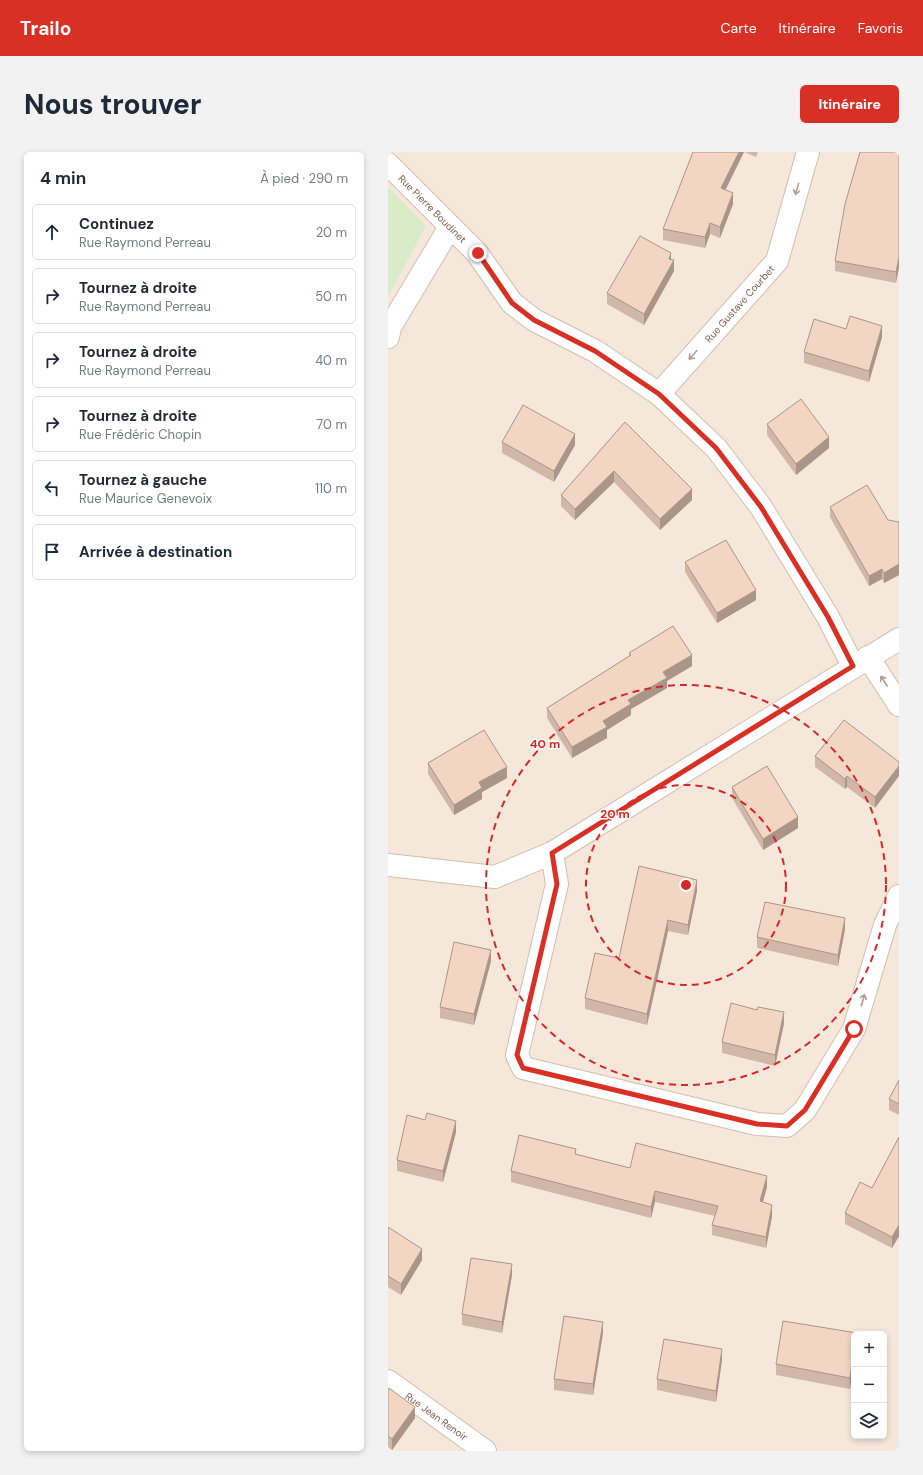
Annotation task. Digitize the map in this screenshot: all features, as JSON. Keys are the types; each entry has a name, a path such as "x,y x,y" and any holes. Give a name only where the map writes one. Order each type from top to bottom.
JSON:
{"street":[{"name":"Rue Gustave Courbet","path":"659,394 777,261 808,152"},
{"name":"Rue Pierre Boudinet","path":"388,164 450,227 478,253 512,303 528,316 595,351 659,394 716,448 761,507 828,617 861,661 899,705"},
{"path":"388,336 390,327 450,227"},
{"path":"388,865 495,878 552,853 861,661 899,639"},
{"path":"552,853 557,884 517,1055 523,1068 757,1124 787,1126 805,1110 854,1029 885,925 899,896"},
{"name":"Rue Jean Renoir","path":"388,1381 485,1451"}],"shaded area":[{"path":"388,152 899,152 899,1445 896,1451 388,1451"}],"green space":[{"path":"388,187 426,226 388,297"}],"building":[{"path":"693,152 739,152 721,188 733,193 720,227 710,223 705,237 663,229"},
{"path":"860,152 899,152 899,257 896,272 835,261 845,204"},
{"path":"640,236 671,253 669,259 674,260 644,314 607,293"},
{"path":"850,316 882,326 869,371 804,352 814,319 846,329"},
{"path":"801,399 829,437 796,464 767,424"},
{"path":"523,405 575,434 554,471 502,442"},
{"path":"625,422 692,489 660,519 614,471 575,509 561,495"},
{"path":"867,485 888,520 899,522 899,564 884,573 882,569 869,576 830,507"},
{"path":"726,540 756,590 717,613 685,562"},
{"path":"673,626 692,655 663,672 667,678 628,700 631,704 603,721 607,727 572,747 547,708 631,655 629,653"},
{"path":"844,720 899,762 899,766 875,797 847,776 845,779 815,756"},
{"path":"484,730 507,767 479,782 482,788 454,805 428,763"},
{"path":"767,766 798,817 763,839 732,787"},
{"path":"639,866 697,880 688,925 668,920 647,1014 585,998 595,953 619,958"},
{"path":"765,902 845,918 838,955 757,937"},
{"path":"454,942 491,950 474,1014 440,1007"},
{"path":"731,1003 757,1010 758,1007 784,1012 775,1055 722,1042"},
{"path":"899,1080 899,1104 889,1099"},
{"path":"427,1113 456,1121 443,1171 397,1160 407,1115 425,1120"},
{"path":"519,1135 576,1149 575,1154 630,1168 636,1143 767,1176 760,1201 772,1205 766,1237 712,1225 718,1206 655,1191 651,1207 511,1171"},
{"path":"899,1137 899,1225 892,1237 845,1213 860,1182 872,1188"},
{"path":"388,1227 422,1249 401,1284 388,1276"},
{"path":"471,1258 512,1264 502,1322 462,1314"},
{"path":"564,1316 603,1322 593,1384 554,1379"},
{"path":"783,1321 851,1332 850,1378 776,1364"},
{"path":"664,1339 722,1349 716,1391 657,1379"},
{"path":"389,1388 415,1407 392,1439 388,1436"}],"route":[{"path":"478,253 512,303 534,320 595,351 659,394 716,448 761,507 828,617 853,666 552,853 557,884 517,1055 523,1068 757,1124 787,1126 805,1110 854,1029"}]}
